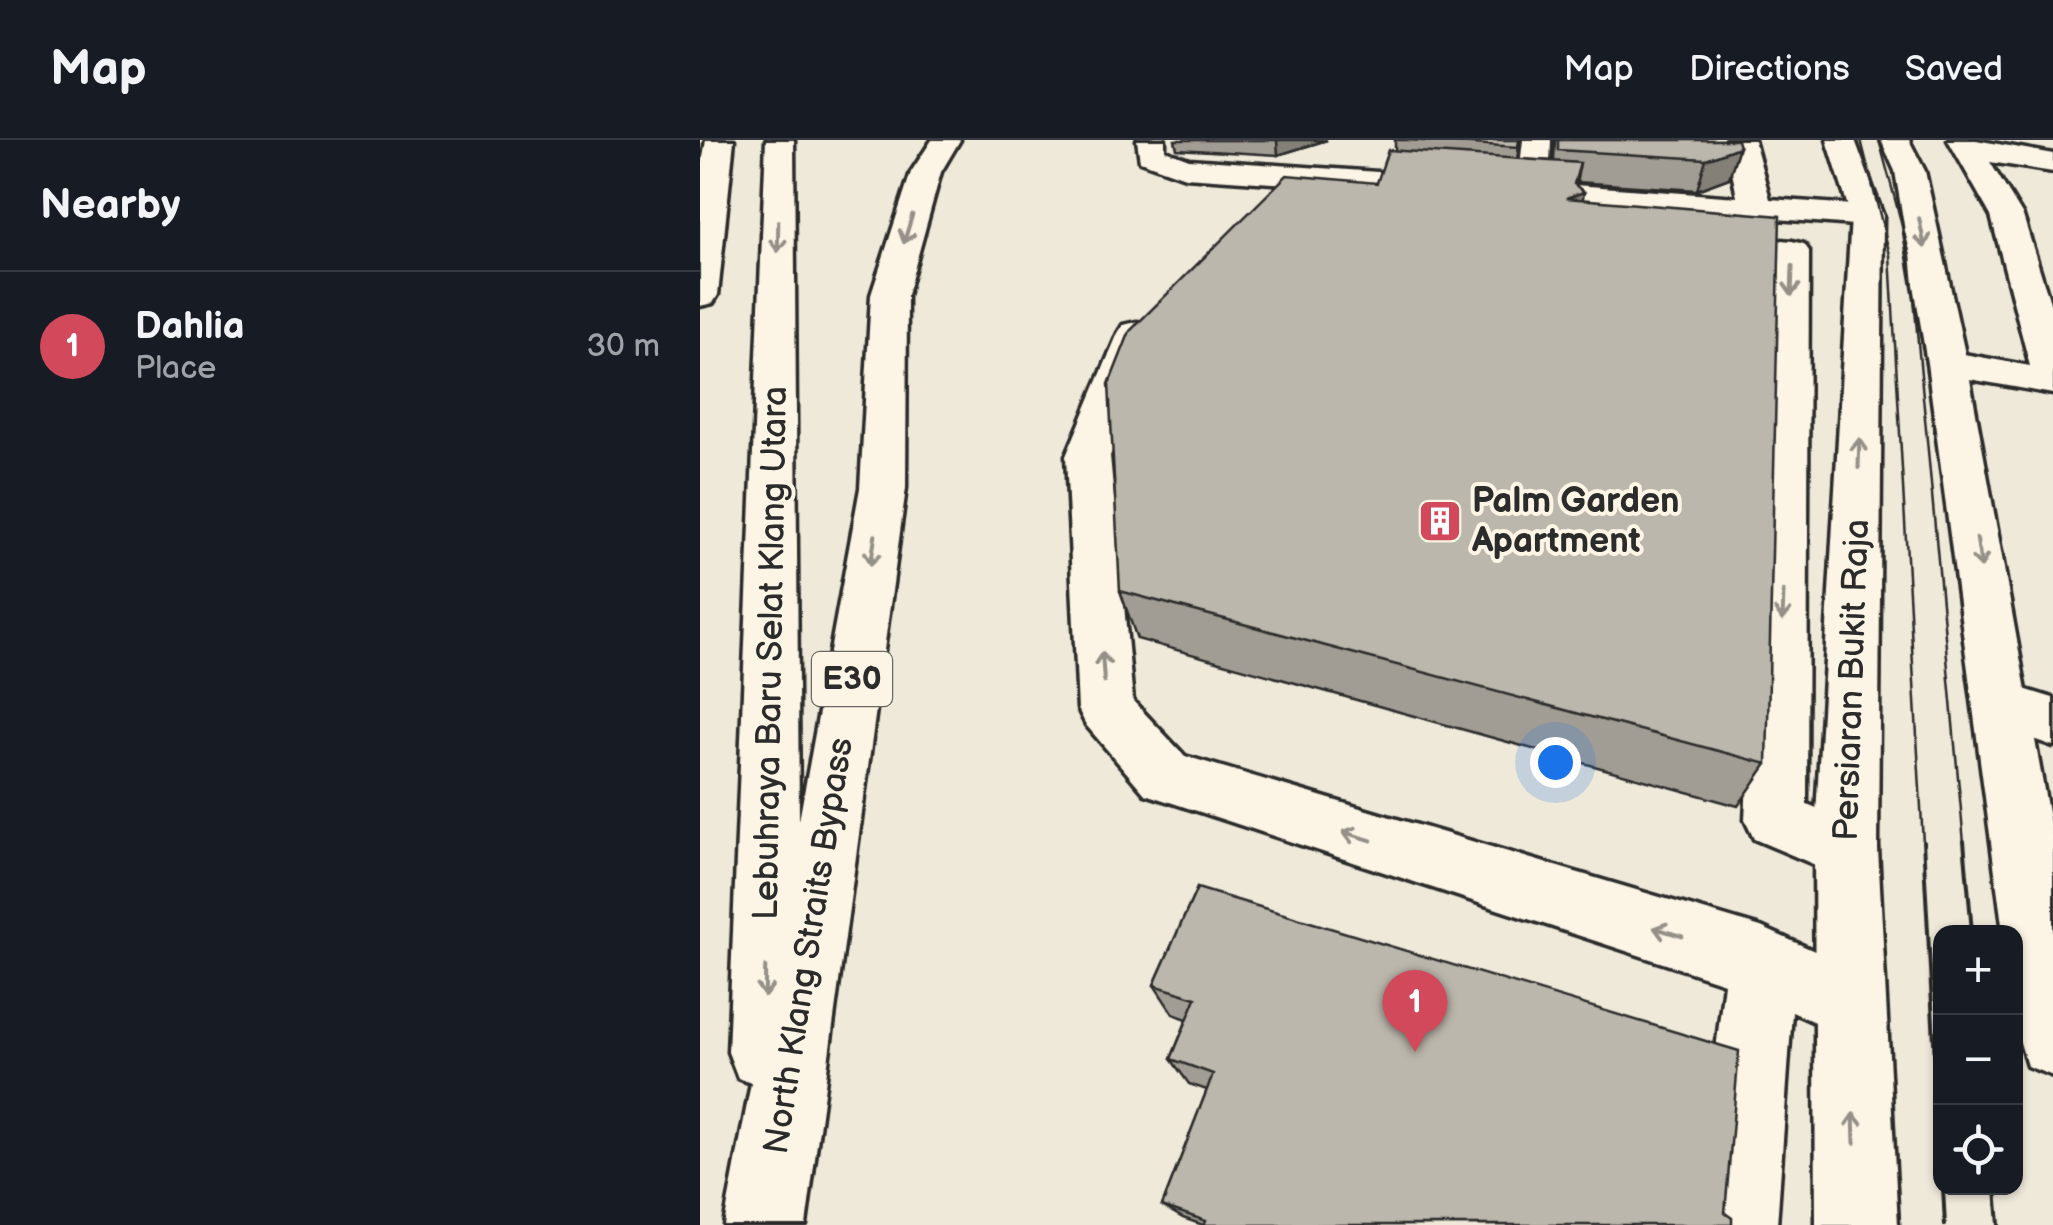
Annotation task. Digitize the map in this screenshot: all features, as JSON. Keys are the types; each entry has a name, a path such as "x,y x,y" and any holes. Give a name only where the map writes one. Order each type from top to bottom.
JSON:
{"main road":[{"path":"700,295 720,140"},
{"name":"Lebuhraya Baru Selat Klang Utara","path":"763,1225 780,140"},
{"name":"North Klang Straits Bypass","path":"763,1225 882,488 889,295 926,172 946,140"},
{"path":"1151,140 1150,155 1186,168 1293,188 1484,188 1867,216"},
{"path":"1533,191 1538,140"},
{"path":"1740,140 1756,209"},
{"name":"Persiaran Bukit Raja","path":"1842,140 1867,216 1846,849 1857,1225"},
{"path":"1896,140 1910,172 1947,363 2028,714 2024,875 2053,1040"},
{"path":"1947,363 2053,379 2040,293 2022,219 1965,145"},
{"path":"1965,145 2053,164"},
{"path":"1595,195 1588,229 1601,237 1792,252 1776,820 1846,849"},
{"path":"1170,297 1142,322 1088,456 1106,709 1166,776 1761,961 1850,1003"},
{"path":"1736,1225 1761,961"}],"building":[{"path":"1409,140 1519,140 1518,147"},
{"path":"1558,140 1737,140 1739,147 1706,159 1558,150"},
{"name":"Palm Garden Apartment","path":"1388,150 1580,163 1574,184 1584,192 1566,198 1780,216 1767,764 1120,591 1109,384 1130,331 1287,175 1377,183"},
{"path":"1197,888 1739,1051 1725,1213 1732,1218 1732,1225 1204,1225 1206,1221 1162,1206 1213,1074 1171,1059 1196,998 1154,985"}],"tram line":[{"path":"1861,140 1890,255 1923,843"},
{"path":"1879,140 1910,255 1964,843"},
{"path":"1923,841 1937,1105"},
{"path":"1964,841 1971,925"},
{"path":"1943,1195 1945,1225"},
{"path":"1997,1195 1999,1225"}],"place":[{"name":"Palm Garden Apartment","path":"1440,521"},
{"name":"Dahlia","path":"1415,1052"}]}
